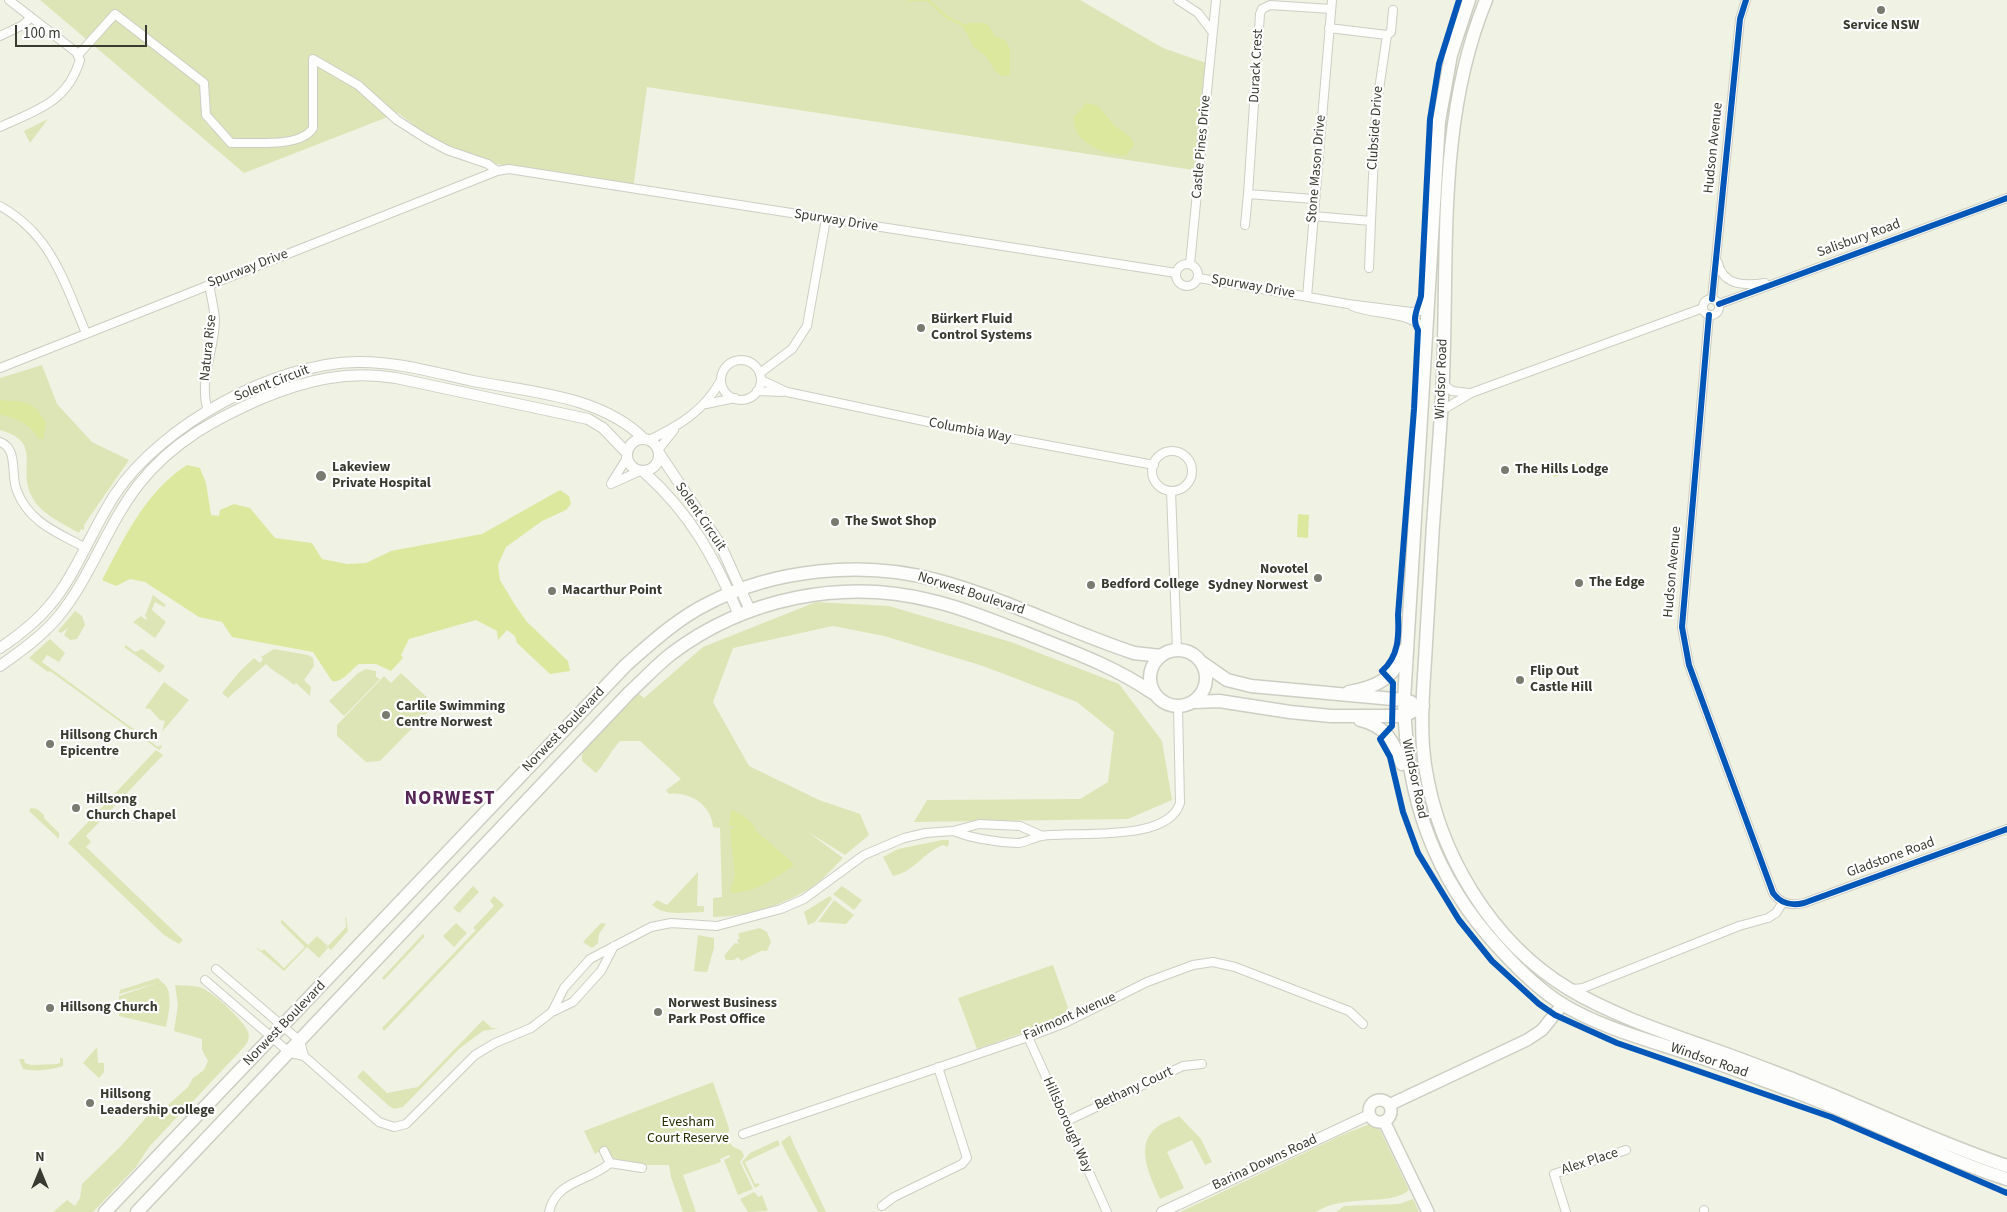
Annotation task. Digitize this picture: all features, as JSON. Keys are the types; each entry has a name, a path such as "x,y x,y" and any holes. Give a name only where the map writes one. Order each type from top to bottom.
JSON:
{"main road":[{"name":"Windsor Road","path":"1469,0 1451,55 1440,113 1404,700 1406,756 1415,796 1431,846 1458,898 1512,962 1538,986 1563,1004 1625,1032 1811,1098 2007,1180"},
{"name":"Windsor Road","path":"1486,0 1465,59 1454,128 1447,223 1443,384 1423,706 1422,738 1430,793 1444,839 1453,860 1488,913 1532,961 1565,986 1622,1015 1815,1088 2007,1166"},
{"name":"Norwest Boulevard","path":"105,1212 626,665 691,613 735,592 801,574 826,571 876,570 906,573 974,592 1123,649 1140,654 1161,656"},
{"name":"Norwest Boulevard","path":"137,1212 658,665 691,641 744,612 797,597 825,593 868,591 915,597 970,612 1107,665 1153,693"},
{"path":"1332,694 1367,688 1388,678 1399,662 1408,625"},
{"path":"1415,796 1395,744 1386,732 1366,721 1219,701 1194,702 1178,707 1165,704 1153,693 1150,684 1150,670 1161,656 1177,650 1194,655 1227,680 1251,686 1404,700 1423,706"},
{"path":"1194,702 1200,696 1205,684 1206,674 1201,662"},
{"path":"1331,716 1404,716 1423,706"},
{"path":"1389,1105 1527,1040 1542,1030 1563,1004 1562,996 1532,961"},
{"path":"1382,1101 1389,1105 1390,1115 1384,1121 1376,1121 1370,1115 1369,1109 1375,1102 1382,1101"},
{"path":"1384,1121 1428,1212"}],"street":[{"path":"9,0 79,56"},
{"path":"1178,0 1198,13 1212,30"},
{"name":"Castle Pines Drive","path":"1190,264 1216,0"},
{"name":"Stone Mason Drive","path":"1307,297 1332,0"},
{"name":"Hudson Avenue","path":"1716,301 1716,256 1740,19 1746,0"},
{"name":"Durack Crest","path":"1245,225 1256,101 1260,14 1262,9 1270,5 1331,9"},
{"name":"Clubside Drive","path":"1370,268 1376,110 1387,35 1391,32 1393,10"},
{"path":"0,127 56,101 65,90 79,65 79,56 116,14 204,83 206,115 231,143 291,142 308,135 313,128 313,59 358,85 397,120 425,138 447,150 488,164 497,172"},
{"path":"0,36 24,25 31,17"},
{"path":"1330,28 1387,35"},
{"name":"Spurway Drive","path":"0,368 209,284 509,169 1176,273"},
{"path":"1248,194 1314,199"},
{"name":"Salisbury Road","path":"1716,301 1780,281 2007,198"},
{"path":"0,206 17,216 43,242 55,260 86,334"},
{"path":"1313,216 1371,221"},
{"path":"706,404 735,398 747,398 757,391 760,377 792,349 807,326 826,219"},
{"path":"1716,256 1720,272 1730,282 1751,285 1780,281"},
{"path":"1190,264 1196,268 1199,278 1194,285 1187,287 1180,284 1176,273 1180,267 1190,264"},
{"name":"Spurway Drive","path":"1199,278 1307,297"},
{"name":"Natura Rise","path":"208,411 204,398 205,379 215,320 209,284"},
{"path":"1307,297 1416,312 1429,302"},
{"path":"1441,411 1471,393 1703,308 1706,301 1716,301 1719,312 1709,315 1703,308"},
{"path":"1348,304 1363,310 1415,321 1428,333"},
{"name":"Hudson Avenue","path":"1709,315 1682,627 1689,665 1759,856 1773,893 1783,902"},
{"path":"677,427 647,440 633,443 611,484 649,470 657,464 659,451 677,427 706,404 721,380 724,369 739,360 752,363 760,377"},
{"name":"Solent Circuit","path":"0,648 35,621 51,604 116,493 136,468 169,438 208,411 232,398 294,373 329,364 370,362 406,367 589,405 620,419 647,440"},
{"name":"Solent Circuit","path":"0,666 34,640 58,617 121,510 140,484 167,454 190,435 224,415 290,388 342,376 396,378 588,419 603,428 627,455"},
{"name":"Columbia Way","path":"760,377 787,392"},
{"path":"721,380 725,392 735,398"},
{"path":"1443,384 1452,391 1471,393"},
{"name":"Columbia Way","path":"757,391 787,392 971,431 1154,465"},
{"path":"647,440 659,451"},
{"path":"0,442 5,444 12,453 15,488 30,514 47,527 84,547"},
{"name":"Solent Circuit","path":"659,451 713,532 744,612"},
{"path":"1168,452 1179,453 1188,459 1192,470 1190,479 1183,488 1171,491 1161,488 1152,472 1154,465 1157,458 1168,452"},
{"path":"627,455 629,464 642,471"},
{"name":"Solent Circuit","path":"642,471 666,491 696,529 735,592"},
{"path":"1171,491 1177,650"},
{"path":"953,831 978,840 1019,843 1042,836 1106,834 1155,826 1172,818 1177,812 1181,791 1178,707"},
{"path":"552,1012 564,988 590,959 642,931 661,924 682,923 717,926 781,909 804,899 845,866 882,846 926,833 953,831 979,824 1020,826 1042,836"},
{"name":"Gladstone Road","path":"1783,902 1797,905 1804,903 2007,829"},
{"path":"1565,986 1583,988 1739,926 1768,918 1776,913 1783,902"},
{"path":"206,980 290,1053 304,1056 379,1122 386,1125 400,1126 416,1116 475,1055 495,1042 531,1028 552,1012 573,1002 601,971 614,946"},
{"name":"Fairmont Avenue","path":"743,1134 1028,1037 1065,1023 1168,973 1192,965 1213,962 1236,967 1349,1011 1363,1024"},
{"path":"216,969 300,1041 304,1056"},
{"name":"Hillsborough Way","path":"1028,1037 1093,1183 1108,1212"},
{"name":"Bethany Court","path":"1067,1121 1183,1066 1202,1064"},
{"path":"882,1206 894,1197 962,1164 967,1158 938,1067"},
{"name":"Barina Downs Road","path":"1162,1212 1370,1115"},
{"name":"Alex Place","path":"1566,1212 1554,1174 1626,1150"},
{"path":"604,1151 610,1163"},
{"path":"549,1212 552,1202 563,1188 598,1173 610,1163 642,1168"}],"green space":[{"path":"40,0 1080,0 1163,48 1209,64 1200,171 647,87 633,189 487,162 445,148 398,113 244,173"},
{"path":"48,119 30,143 24,131"},
{"path":"42,365 57,404 92,442 129,460 84,525 84,530 81,529 79,533 46,513 35,502 28,484 25,448 21,441 13,435 0,430 0,378"},
{"path":"153,595 166,605 164,607 155,602 152,610 166,622 155,638 133,622 141,616 146,620 145,616"},
{"path":"816,602 889,606 1011,642 1119,684 1162,741 1172,800 1128,819 914,822 927,800 1080,799 1108,782 1114,732 1077,702 983,666 884,636 833,626 733,648 713,702 749,766 819,800 860,814 869,835 845,855 808,832 843,858 822,879 804,892 766,908 739,915 713,917 713,898 722,897 720,828 713,827 709,813 699,801 685,795 669,794 666,790 681,779 640,741 620,741 596,773 582,761 582,751 637,692 644,698 703,647"},
{"path":"75,611 82,616 85,625 77,639 70,640 64,635 68,628 61,633 58,631"},
{"path":"50,639 65,653 59,662 47,655 42,662 158,747 161,745 162,747 159,750 50,671 48,672 29,658"},
{"path":"126,645 135,652 142,649 165,666 160,673 124,647"},
{"path":"274,649 308,655 313,658 314,666 304,680 311,687 310,696 296,683 294,685 266,664 228,698 222,693 240,671 254,658 260,663 263,659 261,657"},
{"path":"366,669 376,671 376,677 380,679 344,716 329,701 358,673"},
{"name":"Carlile Swimming Centre Norwest","path":"401,673 435,705 380,761 366,762 337,736 337,725 384,676 391,683"},
{"path":"164,682 189,700 162,732 165,721 160,720 150,709 145,708"},
{"path":"156,750 163,755 86,836 91,842 86,847 183,940 179,944 164,935 68,843"},
{"path":"31,808 37,809 44,815 44,818 59,833 59,839 29,811"},
{"path":"949,840 948,847 943,845 936,848 900,874 893,876 883,857 898,849"},
{"path":"698,872 697,906 704,906 704,912 670,912 657,909 652,905 657,900 667,905"},
{"path":"473,886 479,892 459,913 453,908"},
{"path":"842,886 862,900 854,910 833,894"},
{"path":"494,896 504,905 384,1031 382,1028 476,930 473,928 494,906 490,901"},
{"path":"830,896 832,899 815,922 808,925 804,912"},
{"path":"834,900 854,915 846,924 818,922"},
{"path":"345,917 348,931 331,950 322,942 328,948 319,958 307,947 284,971 255,947 262,951 264,949 284,968 305,947 281,923 281,919 308,945 317,936 328,946 346,927"},
{"path":"456,923 467,933 454,947 443,936"},
{"path":"601,923 606,924 599,934 598,943 592,948 583,942"},
{"path":"760,928 767,932 771,942 767,951 761,951 741,961 738,957 734,960 726,960 724,956 735,943 739,944 737,940 740,938 738,936 739,933"},
{"path":"423,934 425,936 384,980 382,978"},
{"path":"698,935 714,938 714,948 707,972 694,971"},
{"path":"1053,965 1071,1016 977,1049 958,998"},
{"path":"158,978 166,986 169,996 166,1027 119,1016 119,996 158,983 119,994 120,990"},
{"path":"175,985 196,986 207,991 221,1001 235,1015 246,1027 249,1036 248,1042 244,1047 180,1115 168,1105 188,1087 193,1078 204,1070 208,1061 202,1050 202,1039 174,1031 178,1005"},
{"path":"483,1020 492,1028 499,1028 483,1031 460,1048 403,1107 394,1109 389,1106 357,1077 363,1070 387,1093 418,1087"},
{"path":"97,1047 98,1063 104,1063 104,1072 99,1078 83,1063"},
{"path":"60,1058 63,1058 63,1066 38,1070 23,1069 19,1059 24,1059 25,1063 31,1065 57,1064 60,1063"},
{"name":"Evesham Court Reserve","path":"713,1082 729,1128 728,1139 732,1146 742,1151 744,1156 740,1162 753,1189 738,1195 724,1160 730,1157 729,1155 720,1159 721,1162 683,1175 696,1212 683,1212 671,1177 669,1165 644,1165 612,1159 606,1147 595,1154 584,1131"},
{"path":"160,1102 178,1116 149,1147 136,1167 93,1212 53,1212 67,1200 75,1206 80,1198 82,1184 120,1147"},
{"path":"1179,1116 1201,1139 1212,1162 1205,1165 1192,1140 1167,1152 1184,1188 1160,1199 1146,1162 1146,1143 1150,1134 1157,1127"},
{"path":"1370,1124 1380,1130 1409,1190 1401,1195 1391,1198 1340,1203 1327,1206 1316,1212 1180,1212 1342,1135"},
{"path":"790,1135 826,1212 818,1212 781,1142"},
{"path":"778,1140 780,1145 745,1162 755,1184 758,1183 760,1185 755,1188 742,1162 750,1153"},
{"path":"754,1192 759,1197 762,1195 768,1211 748,1212 740,1199"},
{"path":"1413,1199 1419,1212 1336,1212 1344,1206 1399,1204"}],"shaded area":[{"path":"968,23 984,23 989,26 995,36 1006,41 1010,50 1010,75 1002,76 996,72 986,56 974,47 963,27"},
{"path":"1086,103 1098,106 1115,126 1130,137 1134,144 1127,155 1100,150 1083,140 1074,126 1074,117"},
{"path":"0,400 27,403 36,409 46,423 43,439 39,439 22,422 0,414"},
{"path":"1577,462 1579,468 1554,477 1552,471"},
{"path":"187,465 200,468 206,483 211,515 219,516 220,510 234,504 250,508 275,538 312,543 322,559 347,564 366,563 391,551 482,534 560,490 569,496 571,504 566,510 542,521 506,547 498,565 500,580 515,605 527,622 568,661 570,671 550,674 517,643 515,636 507,630 498,640 497,631 476,620 409,639 401,655 403,658 391,671 376,664 359,664 340,680 332,681 313,652 232,637 222,622 199,617 145,582 130,579 116,586 102,580 137,516 159,488"},
{"path":"1298,514 1309,515 1308,538 1297,537"},
{"path":"731,810 750,821 756,831 793,863 793,866 756,888 732,893 730,890 735,876 730,830 736,826 729,826"}],"waterway":[{"path":"908,0 928,0 948,18 965,26"}],"cycle path":[{"path":"1459,0 1439,64 1430,119 1421,296 1415,318 1418,330 1414,409 1398,615 1398,638 1392,659 1382,671 1393,683 1392,726 1380,739 1390,757 1403,812 1418,853 1459,920 1492,961 1539,1004 1555,1015 1617,1043 1831,1117 2007,1193"},
{"path":"1712,299 1740,19 1746,0"},
{"path":"1719,304 2007,198"},
{"path":"1709,315 1682,627 1689,665 1773,893 1779,900 1787,903 1804,903 2007,829"}],"place":[{"name":"Service NSW","path":"1881,10"},
{"name":"Bürkert Fluid Control Systems","path":"921,328"},
{"name":"The Hills Lodge","path":"1505,470"},
{"name":"Lakeview Private Hospital","path":"321,476"},
{"name":"The Swot Shop","path":"835,522"},
{"name":"Novotel Sydney Norwest","path":"1318,578"},
{"name":"The Edge","path":"1579,583"},
{"name":"Bedford College","path":"1091,585"},
{"name":"Macarthur Point","path":"552,591"},
{"name":"Flip Out Castle Hill","path":"1520,680"},
{"name":"Carlile Swimming Centre Norwest","path":"386,715"},
{"name":"Hillsong Church Epicentre","path":"50,744"},
{"name":"Hillsong Church Chapel","path":"76,808"},
{"name":"Hillsong Church","path":"50,1008"},
{"name":"Norwest Business Park Post Office","path":"658,1012"},
{"name":"Hillsong Leadership college","path":"90,1103"}],"district":[{"name":"NORWEST","path":"450,800"}]}
